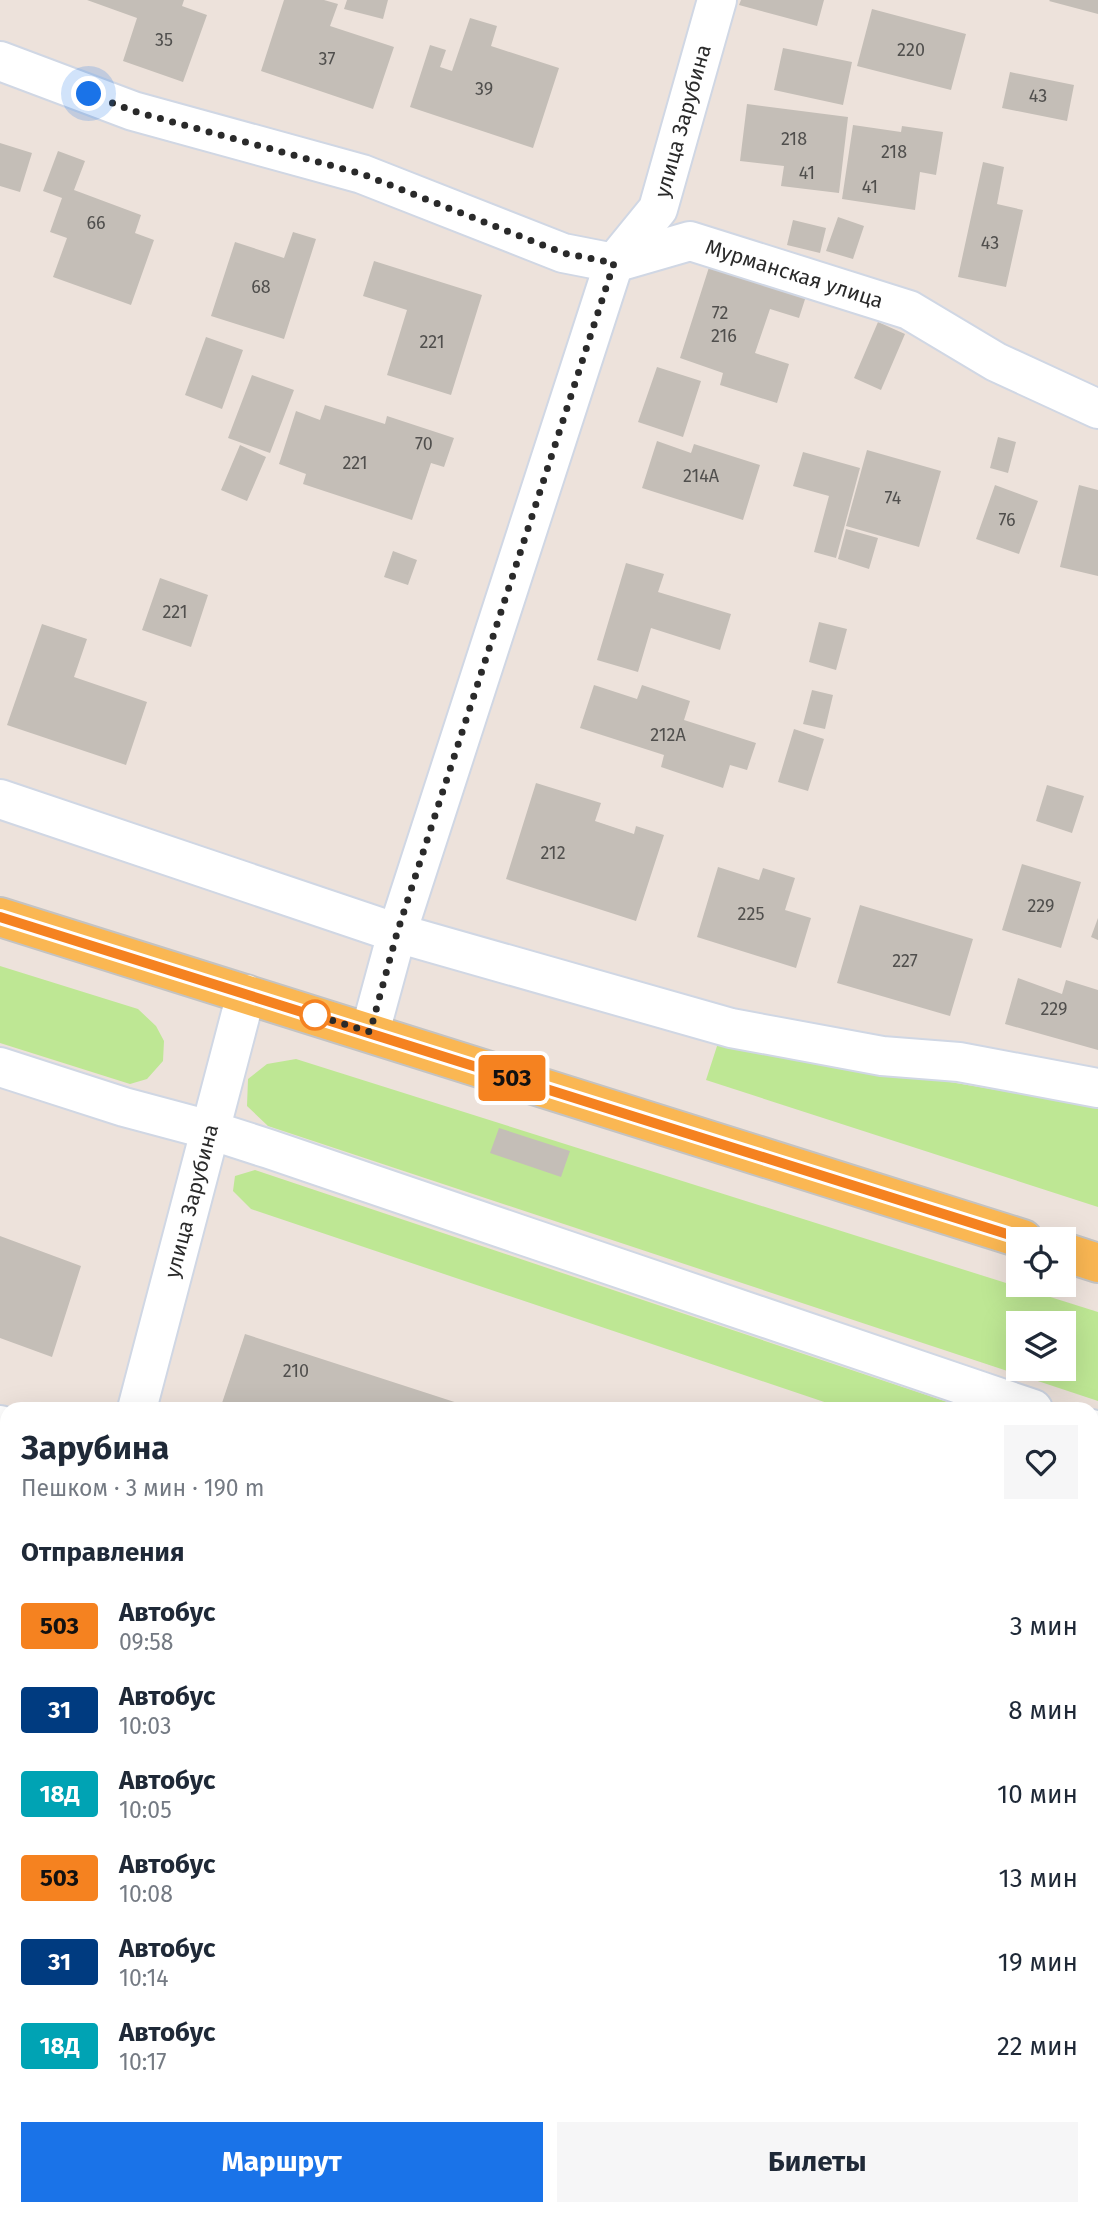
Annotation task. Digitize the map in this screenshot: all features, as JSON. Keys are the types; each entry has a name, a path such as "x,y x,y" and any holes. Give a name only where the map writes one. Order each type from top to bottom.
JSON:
{"main road":[{"path":"0,917 1006,1234"},
{"path":"1076,1256 1098,1263"}],"street":[{"name":"улица Зарубина","path":"370,1032 397,933 614,263 658,209 717,0"},
{"name":"Мурманская улица","path":"0,61 133,111 362,174 563,253 614,263 690,241 909,310 996,362 1098,409"},
{"path":"0,799 397,933 730,1028 883,1056 958,1062 1098,1088"},
{"name":"улица Зарубина","path":"138,1402 246,994"},
{"path":"0,1067 124,1107 210,1130 1012,1402"}],"green space":[{"path":"0,966 138,1009 156,1026 164,1041 163,1061 147,1079 130,1084 0,1043"},
{"path":"718,1043 1098,1107 1098,1207 706,1080"},
{"path":"296,1059 1006,1283 1006,1297 1050,1297 1098,1312 1098,1401 1038,1381 1076,1381 1076,1311 1006,1311 1006,1371 268,1126 247,1106 248,1079 267,1064"},
{"path":"255,1170 947,1402 824,1402 251,1209 233,1191 235,1176"}],"building":[{"path":"87,0 184,0 182,6 207,15 183,82 123,61 137,18"},
{"path":"284,0 324,0 338,4 330,26 394,47 373,109 261,71"},
{"path":"347,0 388,0 383,19 344,9"},
{"path":"741,0 824,0 817,26 739,5"},
{"path":"1098,0 1098,14 1049,1"},
{"path":"872,9 966,34 951,90 857,66"},
{"path":"470,18 497,26 491,46 559,68 533,148 410,107 430,45 446,50 440,67 452,71"},
{"path":"783,48 852,62 843,105 774,90"},
{"path":"1010,72 1074,85 1067,121 1002,108"},
{"path":"747,104 848,117 839,193 781,186 784,166 740,161"},
{"path":"853,125 901,132 902,126 943,132 936,175 920,172 915,210 842,199"},
{"path":"0,143 32,153 20,192 0,186"},
{"path":"58,151 85,161 74,190 141,215 135,233 154,240 131,305 53,277 67,238 50,232 62,198 43,191"},
{"path":"983,162 1004,167 997,204 1023,210 1006,287 958,277"},
{"path":"838,217 864,226 853,259 826,251"},
{"path":"793,220 826,228 820,253 787,245"},
{"path":"293,232 316,239 284,339 211,316 235,242 284,258"},
{"path":"374,261 482,295 451,395 387,375 407,310 363,296"},
{"path":"711,261 807,293 799,318 770,309 755,353 789,364 777,403 720,385 723,373 680,358"},
{"path":"878,322 905,334 881,390 854,378"},
{"path":"206,337 243,350 222,409 185,395"},
{"path":"657,367 701,381 683,437 638,422"},
{"path":"252,375 294,390 270,453 228,438"},
{"path":"325,405 385,424 387,416 454,438 444,467 431,463 412,520 303,484 306,474 279,464 296,411 320,420"},
{"path":"998,437 1016,442 1008,473 990,468"},
{"path":"657,441 691,453 694,444 760,465 743,520 642,488"},
{"path":"240,445 266,457 247,501 221,490"},
{"path":"867,450 941,471 919,547 846,526"},
{"path":"803,452 860,468 836,558 814,552 829,496 793,486"},
{"path":"995,485 1038,501 1019,554 976,539"},
{"path":"1079,485 1098,490 1098,576 1060,567"},
{"path":"846,529 878,538 869,569 838,559"},
{"path":"393,551 417,560 408,585 384,577"},
{"path":"626,563 664,574 658,592 731,614 720,650 651,628 638,672 597,660"},
{"path":"160,578 208,595 191,647 142,630"},
{"path":"819,622 847,629 836,670 809,662"},
{"path":"42,624 87,639 74,677 147,702 126,765 7,725"},
{"path":"594,685 637,699 642,685 690,701 684,720 756,743 747,770 730,765 723,788 661,767 664,755 580,728"},
{"path":"812,690 833,695 825,729 803,724"},
{"path":"794,729 824,739 808,791 778,782"},
{"path":"536,783 601,803 595,821 634,834 636,826 664,835 636,921 506,879"},
{"path":"1047,785 1084,796 1072,833 1036,821"},
{"path":"1022,864 1081,882 1061,948 1002,930"},
{"path":"718,867 759,880 763,868 795,878 785,910 811,918 796,968 697,937"},
{"path":"860,905 973,939 950,1016 837,983"},
{"path":"1098,918 1098,940 1091,937"},
{"path":"1018,978 1062,994 1066,980 1098,990 1098,1050 1005,1024"},
{"path":"499,1128 570,1151 561,1177 490,1153"},
{"path":"0,1236 81,1266 52,1357 0,1338"},
{"path":"245,1334 455,1402 222,1402"}],"bus line":[{"name":"503","path":"0,917 1006,1234"}],"route":[{"path":"89,94 133,111 362,174 563,253 614,263 397,933 370,1032 312,1014 315,1015"}]}
